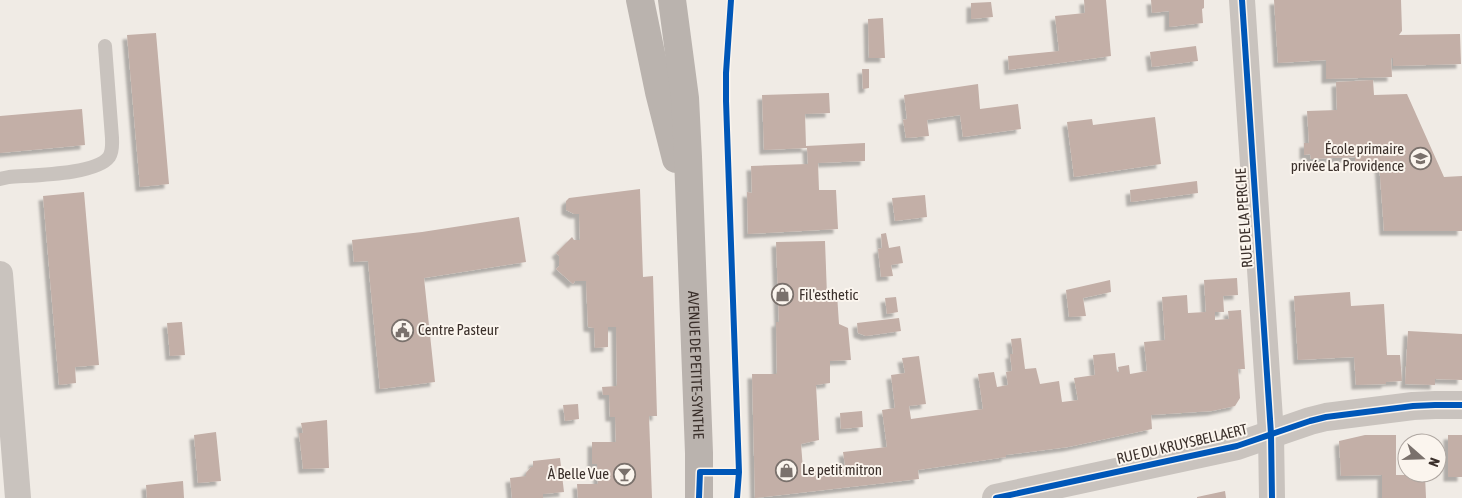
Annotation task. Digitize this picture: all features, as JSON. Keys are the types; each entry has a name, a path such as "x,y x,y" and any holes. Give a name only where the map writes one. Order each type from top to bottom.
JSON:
{"main road":[{"name":"AVENUE DE PETITE-SYNTHE","path":"640,0 659,92 685,196 690,232"},
{"name":"AVENUE DE PETITE-SYNTHE","path":"672,0 685,98 698,424 699,498"}],"street":[{"name":"RUE DE LA PERCHE","path":"1242,0 1271,434 1272,498"},
{"path":"0,274 18,498"},
{"name":"RUE DU KRUYSBELLAERT","path":"996,498 1222,450 1310,421 1348,414 1436,405 1462,405"}],"lane":[{"path":"0,179 82,170 99,165 108,157 112,146 112,138 105,46"}],"building":[{"path":"1084,0 1106,0 1111,56 1009,70 1008,56 1059,51 1055,16 1085,13"},
{"path":"1151,0 1204,0 1204,8 1202,9 1203,23 1169,27 1169,11 1152,13"},
{"path":"1274,0 1401,0 1402,31 1399,35 1460,34 1461,64 1393,66 1393,58 1391,58 1392,77 1326,79 1326,60 1278,63"},
{"path":"991,2 993,17 971,19 971,3"},
{"path":"883,18 885,58 869,58 868,19"},
{"path":"156,33 169,184 140,187 127,35"},
{"path":"1196,46 1198,61 1152,67 1150,52"},
{"path":"862,69 869,69 869,88 863,89"},
{"path":"1373,80 1374,95 1407,94 1444,177 1462,176 1462,231 1384,231 1379,163 1355,165 1355,157 1311,159 1310,154 1304,155 1304,143 1309,143 1307,111 1337,110 1336,82"},
{"path":"978,84 980,109 1018,104 1021,129 963,137 960,115 927,120 929,136 906,138 903,120 907,119 904,95"},
{"path":"829,93 830,113 805,114 806,146 865,143 865,161 818,163 819,190 836,190 838,229 748,234 747,192 752,193 751,166 808,164 807,148 764,150 762,95"},
{"path":"82,109 85,145 0,153 0,116"},
{"path":"1155,117 1161,164 1074,177 1067,122 1092,119 1093,125"},
{"path":"1197,181 1198,193 1131,202 1130,190"},
{"path":"640,189 643,277 653,276 657,416 649,416 652,498 578,498 577,484 598,484 597,464 592,464 592,442 616,442 615,417 610,417 609,395 603,395 602,387 617,386 616,327 608,327 608,347 595,348 594,328 588,327 586,281 575,281 573,284 556,269 559,266 559,256 556,253 572,237 574,240 580,240 579,214 566,210 566,201 569,198"},
{"path":"84,192 99,365 75,367 76,383 59,385 43,196"},
{"path":"925,195 927,217 895,221 892,198"},
{"name":"Centre Pasteur","path":"519,217 526,262 424,278 435,382 380,389 368,261 354,262 352,240 422,232"},
{"path":"886,233 889,248 900,246 903,263 891,265 893,276 881,277 878,249 882,248 881,234"},
{"path":"825,241 827,295 837,294 839,324 848,328 851,360 830,361 830,383 816,385 819,440 801,444 803,469 845,465 843,452 887,447 882,410 895,408 891,375 905,373 902,358 919,356 926,404 909,406 911,419 983,409 978,374 994,372 997,387 1008,385 1006,372 1012,371 1010,354 1013,354 1011,339 1021,338 1025,369 1036,368 1040,384 1059,381 1062,402 1078,400 1074,378 1095,375 1093,355 1115,353 1117,372 1119,372 1118,367 1129,365 1130,374 1147,371 1144,342 1165,340 1162,297 1187,295 1188,313 1206,312 1204,280 1237,278 1238,295 1223,296 1224,312 1215,312 1215,320 1229,319 1228,311 1241,310 1245,369 1238,369 1240,398 1235,406 1212,411 1151,415 1152,429 1068,447 918,470 919,479 755,498 752,374 777,374 776,322 779,322 776,242"},
{"path":"1110,280 1111,292 1083,298 1086,316 1069,317 1066,290"},
{"path":"1350,292 1351,306 1384,304 1387,355 1400,355 1402,381 1386,382 1386,384 1356,385 1354,357 1298,360 1294,296"},
{"path":"896,297 898,312 887,314 885,298"},
{"path":"899,318 901,331 866,336 858,333 857,323"},
{"path":"182,322 185,355 170,356 167,323"},
{"path":"1408,331 1462,334 1462,380 1435,379 1435,385 1405,384"},
{"path":"578,404 579,419 565,421 563,405"},
{"path":"862,411 863,427 841,429 840,413"},
{"path":"327,420 329,468 303,469 299,433 303,433 301,423"},
{"path":"216,432 221,481 198,483 194,435"},
{"path":"1365,435 1396,435 1397,483 1425,483 1426,498 1382,498 1382,475 1341,476 1339,441"},
{"path":"1448,435 1462,435 1462,477 1448,477"},
{"path":"560,458 564,492 543,494 543,498 512,498 510,478 526,476 526,473 533,467 533,461"},
{"path":"183,481 184,498 147,498 146,485"},
{"path":"1225,491 1226,498 1197,498 1197,497"}],"cycle path":[{"path":"731,0 726,101 739,472 737,498"},
{"path":"1242,0 1271,434 1272,498"},
{"path":"996,498 1237,446 1326,417 1413,406 1462,405"},
{"path":"699,498 700,472 739,472"}],"place":[{"name":"École primaire privée La Providence","path":"1420,158"},
{"name":"Fil'esthetic","path":"783,295"},
{"name":"Centre Pasteur","path":"402,330"},
{"name":"Le petit mitron","path":"786,470"},
{"name":"À Belle Vue","path":"625,474"}]}
